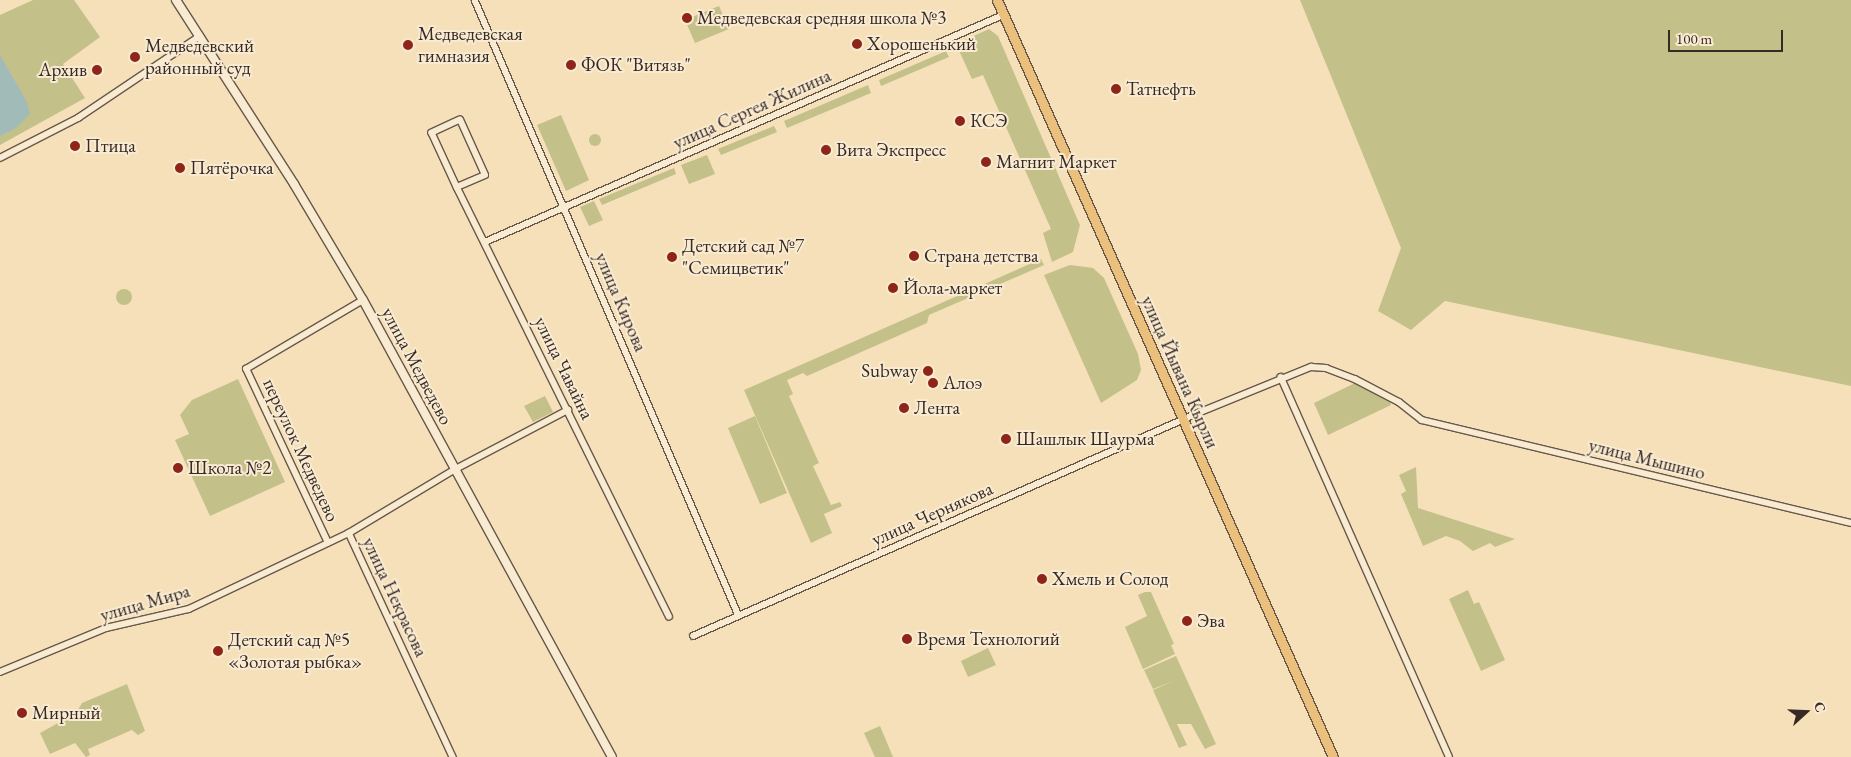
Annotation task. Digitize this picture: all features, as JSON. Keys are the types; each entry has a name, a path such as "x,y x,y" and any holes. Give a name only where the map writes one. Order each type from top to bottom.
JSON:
{"main road":[{"name":"улица Йывана Кырли","path":"997,0 1333,757"}],"street":[{"name":"улица Медведево","path":"176,0 363,300 612,757"},
{"name":"улица Кирова","path":"476,0 739,616"},
{"name":"улица Сергея Жилина","path":"485,242 1003,15"},
{"path":"0,158 78,118 200,36"},
{"name":"улица Чавайна","path":"457,188 485,175 460,120 432,132 457,188 669,616"},
{"name":"переулок Медведево","path":"328,543 246,369 363,300"},
{"name":"улица Мышино","path":"1281,377 1311,367 1326,368 1399,402 1422,420 1851,523"},
{"path":"1281,377 1449,757"},
{"name":"улица Чернякова","path":"693,636 1281,377"},
{"name":"улица Некрасова","path":"452,757 350,533 454,470 568,410"},
{"name":"улица Мира","path":"0,672 106,628 189,609 350,533"}],"shaded area":[{"path":"33,0 74,0 100,37 63,64 85,98 0,145 0,15"},
{"path":"1300,0 1851,0 1851,386 1445,301 1411,330 1378,311 1401,248"},
{"path":"719,6 729,29 695,43 685,20"},
{"path":"989,29 998,36 1080,225 1073,252 1052,262 1043,233 1051,229 983,75 972,79 956,44"},
{"path":"946,51 949,57 881,86 879,80"},
{"path":"868,85 871,93 787,128 784,121"},
{"path":"561,115 589,180 566,191 537,125"},
{"path":"774,126 777,132 721,155 718,149"},
{"path":"593,134 597,134 601,140 597,146 593,146 589,142 589,138"},
{"path":"707,155 715,174 689,184 681,165"},
{"path":"674,168 676,174 602,205 599,199"},
{"path":"594,201 603,220 589,226 580,207"},
{"path":"1041,259 1044,265 929,315 927,323 807,376 803,373 787,380 793,394 789,396 819,463 813,466 831,505 840,502 842,506 824,514 832,533 811,543 744,390"},
{"path":"1070,265 1093,268 1104,278 1138,354 1141,370 1137,380 1101,403 1044,275"},
{"path":"124,289 130,291 132,297 130,303 124,305 118,303 116,297 118,291"},
{"path":"238,379 285,482 210,516 175,440 189,434 180,415 192,400"},
{"path":"1355,383 1390,401 1391,405 1328,435 1314,403"},
{"path":"545,396 553,412 533,422 524,406"},
{"path":"755,416 787,493 760,504 728,428"},
{"path":"1416,467 1418,508 1515,539 1495,547 1490,543 1473,551 1460,541 1446,536 1423,546 1401,494 1406,491 1399,475"},
{"path":"1468,590 1474,604 1479,602 1505,660 1481,671 1449,599"},
{"path":"1151,592 1174,644 1171,645 1175,654 1143,669 1125,627 1147,616 1138,595"},
{"path":"988,648 996,665 968,677 961,661"},
{"path":"1176,656 1216,744 1205,749 1191,724 1177,724 1187,745 1179,748 1153,690 1173,681 1153,689 1144,670"},
{"path":"127,684 145,731 138,735 132,730 88,749 90,755 86,757 75,743 50,754 40,733 76,713 82,703"},
{"path":"880,726 893,757 875,757 864,733"}],"water":[{"path":"0,55 27,102 30,114 16,128 0,136"}],"place":[{"name":"Медведевская средняя школа №3","path":"687,18"},
{"name":"Хорошенький","path":"857,44"},
{"name":"Медведевская гимназия","path":"408,45"},
{"name":"Медведевский районный суд","path":"135,57"},
{"name":"ФОК \"Витязь\"","path":"571,65"},
{"name":"Архив","path":"97,70"},
{"name":"Татнефть","path":"1116,89"},
{"name":"КСЭ","path":"960,121"},
{"name":"Птица","path":"75,146"},
{"name":"Вита Экспресс","path":"826,150"},
{"name":"Магнит Маркет","path":"986,162"},
{"name":"Пятёрочка","path":"180,168"},
{"name":"Страна детства","path":"914,256"},
{"name":"Детский сад №7 \"Семицветик\"","path":"672,257"},
{"name":"Йола-маркет","path":"893,288"},
{"name":"Subway","path":"928,371"},
{"name":"Алоэ","path":"933,383"},
{"name":"Лента","path":"904,408"},
{"name":"Шашлык Шаурма","path":"1006,439"},
{"name":"Школа №2","path":"178,468"},
{"name":"Хмель и Солод","path":"1042,579"},
{"name":"Эва","path":"1187,621"},
{"name":"Время Технологий","path":"907,639"},
{"name":"Детский сад №5 «Золотая рыбка»","path":"218,651"},
{"name":"Мирный","path":"22,713"}]}
